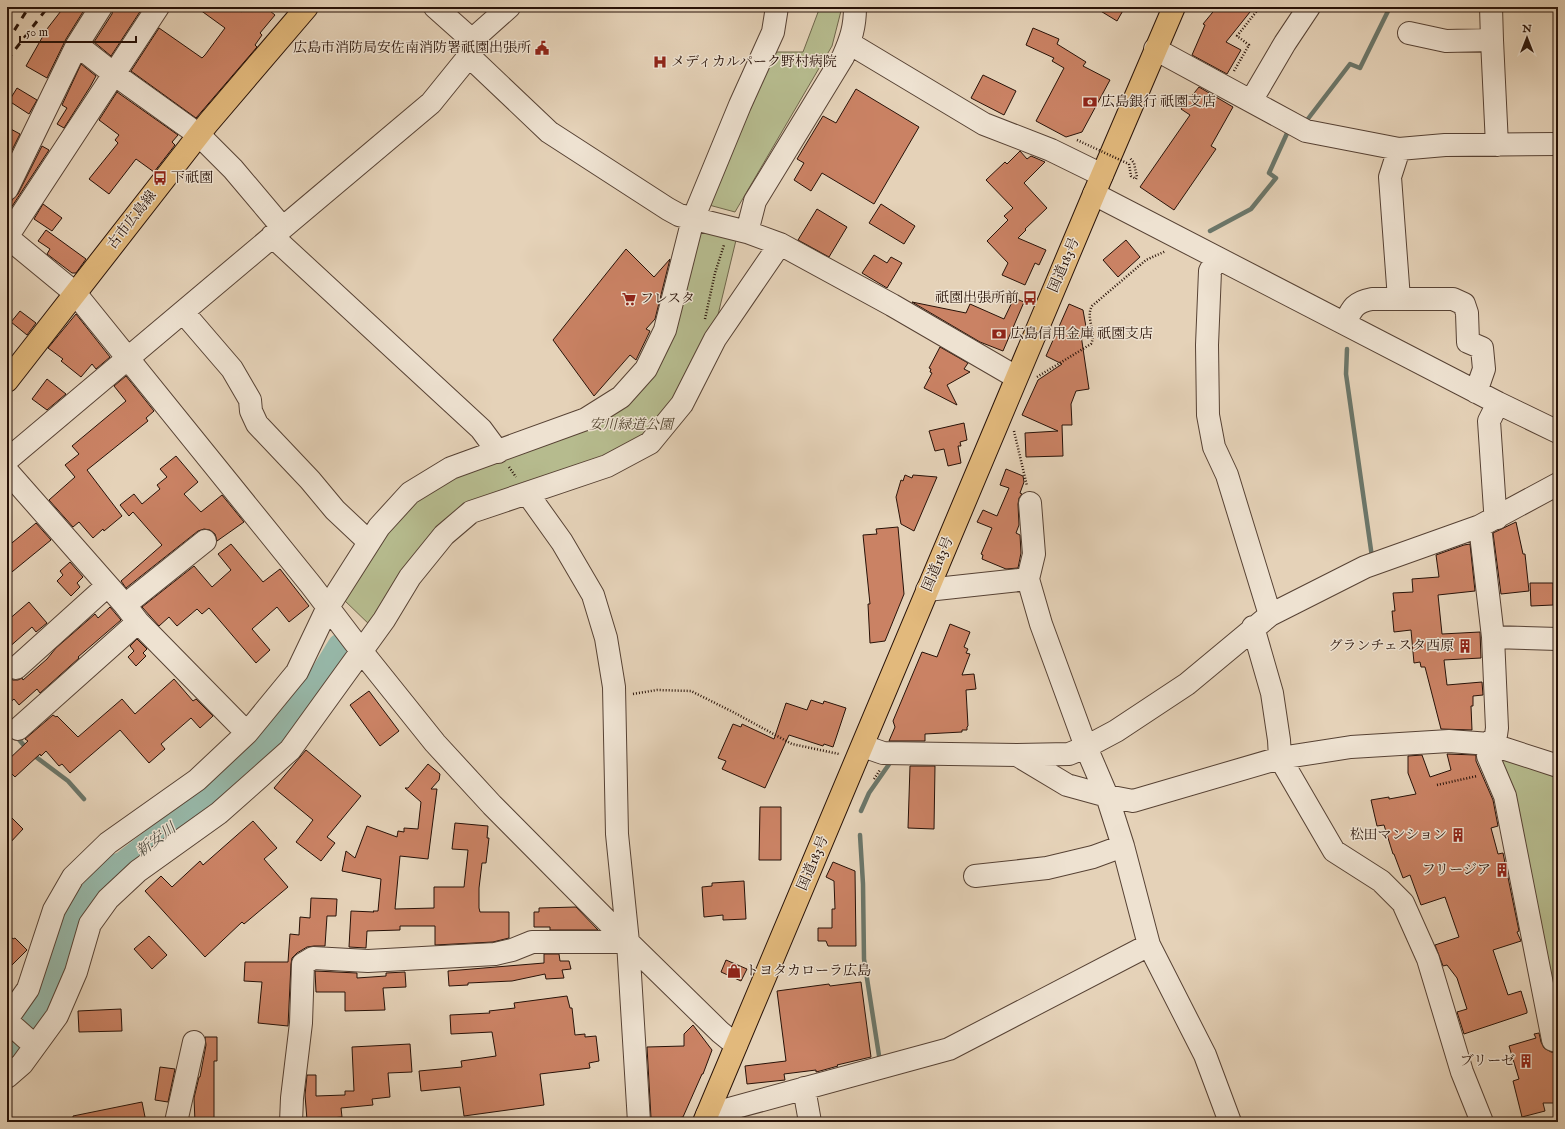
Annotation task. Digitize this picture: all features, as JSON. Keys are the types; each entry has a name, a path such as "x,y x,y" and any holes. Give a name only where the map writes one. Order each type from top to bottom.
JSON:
{"main road":[{"name":"古市広島線","path":"7,381 199,135 307,7"},
{"name":"国道183号","path":"705,1119 736,1045 853,750 1026,378 1098,184 1174,7"}],"street":[{"path":"7,189 77,45 101,7"},
{"path":"158,7 7,237 75,293 328,607 362,652 436,743 466,777 628,942 720,1032 736,1045"},
{"path":"435,7 470,48 549,132 668,209 680,215 747,232 780,244 1026,378"},
{"path":"7,460 277,231 330,189 431,103 470,48 508,7"},
{"path":"32,1044 8,1021 28,988 54,910 73,877 108,843 197,780 247,733 297,672 328,607 379,527 410,493 451,468 586,419 621,397 646,368 665,330 694,219 740,105 773,32 777,7"},
{"path":"824,73 845,43 855,24 855,7"},
{"path":"1251,101 1285,43 1309,7"},
{"path":"1491,7 1498,145"},
{"path":"1409,33 1446,41 1492,40"},
{"path":"747,232 755,201 843,57 845,43"},
{"path":"845,43 984,124 1051,150 1098,184 1217,258 1476,392 1558,432"},
{"path":"77,45 114,74 199,135 233,169 277,231 481,429 498,452"},
{"path":"1155,49 1306,131 1399,149 1445,145 1558,144"},
{"path":"1399,149 1390,177 1399,299"},
{"path":"7,1077 22,1064 32,1044 57,1016 76,972 90,924 108,899 138,871 219,813 290,750 362,652 384,620 410,577 444,535 471,512 608,466 650,443 682,404 715,339 780,244"},
{"path":"1217,258 1210,271 1206,345 1208,415 1214,447 1227,475 1261,621 1279,740 1280,758 1334,851 1381,881 1403,903 1428,959 1462,1072 1482,1122"},
{"path":"1345,323 1352,308 1361,301 1372,299 1453,299 1464,304 1467,313 1468,342 1482,348 1484,368 1476,392"},
{"path":"183,312 232,369 250,400 251,411 257,424 310,480 335,510 369,542"},
{"path":"1498,403 1489,421 1495,510 1489,522 1498,728 1494,745 1488,756 1505,796 1553,1040 1558,1041"},
{"path":"7,471 125,605 138,622 247,733"},
{"path":"853,750 883,753 1017,755 1069,754 1116,731 1187,684 1261,621 1364,567 1489,522 1558,484"},
{"path":"527,493 562,542 593,595 606,638 614,687 617,834 628,942 639,1122"},
{"path":"1030,503 1034,554 1028,580 1041,624 1086,747 1107,796 1123,846 1149,945 1205,1055 1230,1122"},
{"path":"125,605 205,541"},
{"path":"927,590 1028,580"},
{"path":"16,668 107,586"},
{"path":"18,729 138,622"},
{"path":"1493,637 1558,639"},
{"path":"1017,755 1067,785 1107,796 1134,801 1280,758 1366,746 1449,742 1494,745 1558,766"},
{"path":"975,876 1047,868 1093,857 1123,846"},
{"path":"291,1122 292,1098 301,1023 303,964 313,958 368,961 495,954 512,950 532,942 628,942"},
{"path":"705,1119 804,1088 948,1048 1149,945"},
{"path":"176,1122 194,1042"},
{"path":"804,1088 810,1122"}],"path":[{"path":"1225,86 1249,45 1237,36 1260,7"},
{"path":"1077,140 1129,164 1131,176 1136,179 1137,177 1134,163 1129,156"},
{"path":"704,324 715,273 724,244"},
{"path":"1026,378 1091,344 1093,339 1089,314 1092,306 1146,260 1169,249"},
{"path":"1014,428 1030,503"},
{"path":"498,452 527,493"},
{"path":"614,698 657,690 691,692 733,712 792,744 853,750"},
{"path":"1437,784 1495,772"}],"green space":[{"path":"820,7 842,7 832,46 735,212 709,205 775,52 803,52"},
{"name":"安川緑道公園","path":"697,229 737,236 716,323 681,395 647,441 471,508 373,628 343,599 378,542 416,499 461,473 563,437 654,369"},
{"path":"1496,757 1558,775 1558,1025"}],"building":[{"path":"64,7 86,7 66,39 47,78 26,66 47,29"},
{"path":"113,7 143,7 111,56 94,42 112,14"},
{"path":"196,7 236,7 242,12 245,7 265,7 275,15 260,33 262,35 255,45 257,47 196,118 131,71 159,28 202,58 225,28"},
{"path":"1094,7 1125,7 1117,21"},
{"path":"1217,7 1254,7 1226,42 1241,50 1227,74 1192,55 1205,25 1203,24"},
{"path":"1033,28 1059,39 1057,44 1086,62 1083,66 1110,80 1082,132 1066,137 1036,121 1064,68 1052,61 1054,58 1026,45"},
{"path":"81,64 96,76 64,128 57,124 67,108 62,105"},
{"path":"983,75 1016,91 1004,115 971,98"},
{"path":"1199,87 1233,107 1211,146 1216,149 1174,210 1140,187 1190,115 1181,109"},
{"path":"17,88 37,100 29,114 9,101"},
{"path":"856,89 919,127 874,204 822,173 811,191 794,180 804,163 797,159 823,116 836,123"},
{"path":"117,92 178,135 172,142 175,145 154,172 136,159 109,194 89,179 118,143 115,140 119,135 99,120"},
{"path":"7,127 20,134 7,160"},
{"path":"42,146 49,150 7,214 12,200 18,194"},
{"path":"1020,151 1027,159 1031,156 1045,162 1024,183 1047,208 1025,229 1026,230 1018,238 1046,250 1039,265 1035,263 1025,285 1002,275 1008,263 987,241 1008,220 1004,216 1013,208 986,180 1005,162 1007,164"},
{"path":"43,204 62,218 52,231 34,219"},
{"path":"881,204 915,226 904,244 869,223"},
{"path":"817,209 847,227 829,257 798,240"},
{"path":"46,230 86,259 76,273 72,273 47,254 50,249 38,241"},
{"path":"1126,240 1140,257 1118,277 1103,260"},
{"path":"626,249 654,277 670,259 655,319 646,329 650,331 636,360 630,355 594,396 553,340"},
{"path":"874,255 887,263 891,257 902,263 887,288 862,273"},
{"path":"1014,298 1024,302 1003,351 980,342 912,302 966,313 970,304 1004,319"},
{"path":"1069,304 1083,310 1088,338 1081,335 1089,389 1076,391 1071,404 1072,425 1062,425 1063,456 1026,457 1025,433 1058,431 1022,415 1038,380 1062,364 1046,356"},
{"path":"20,311 36,323 27,335 11,322"},
{"path":"76,314 110,357 96,369 92,364 81,377 61,361 63,359 48,348"},
{"path":"940,347 968,363 964,369 970,372 947,385 957,405 924,388 932,373 930,372 931,369 929,368"},
{"path":"126,376 154,411 146,418 148,421 87,470 122,516 93,538 79,522 73,527 49,500 75,477 65,465 79,454 72,446 126,401 114,386"},
{"path":"47,379 66,394 47,410 32,399"},
{"path":"964,423 967,440 960,442 961,446 958,446 961,463 948,466 944,449 935,451 929,431"},
{"path":"176,456 198,482 184,494 201,512 222,495 244,522 217,541 215,534 210,530 204,529 198,531 126,588 121,581 162,545 133,512 129,516 120,505 134,494 142,504 160,489 157,485 167,477 160,469"},
{"path":"1006,469 1023,476 1024,482 1020,493 1022,494 1019,498 1018,504 1019,525 1016,533 1020,535 1021,553 1018,568 1006,569 982,559 983,555 981,554 992,528 977,522 983,510 997,516 1009,488 1000,485"},
{"path":"905,475 912,478 913,475 937,477 914,531 901,524 896,497 901,480 903,481"},
{"path":"1516,522 1523,554 1525,554 1529,591 1501,594 1493,533"},
{"path":"36,523 51,540 7,576 7,547"},
{"path":"898,527 904,594 885,641 870,643 868,604 870,604 863,535 877,534 876,529"},
{"path":"231,544 263,582 280,569 309,606 289,622 277,607 252,629 270,650 256,663 209,608 202,614 197,609 177,626 169,617 159,626 142,607 194,566 212,587 231,570 218,554"},
{"path":"1470,544 1475,591 1438,595 1442,634 1480,632 1481,658 1444,660 1447,685 1482,682 1483,695 1473,696 1473,706 1471,706 1472,730 1441,729 1425,667 1421,667 1420,662 1414,663 1411,630 1394,632 1392,611 1395,611 1393,593 1413,592 1412,579 1439,577 1436,555"},
{"path":"70,562 83,577 77,583 80,587 71,596 57,581 63,575 60,571"},
{"path":"1530,583 1553,583 1553,605 1531,606"},
{"path":"29,602 47,623 36,632 32,627 7,649 7,621"},
{"path":"110,607 121,620 78,657 79,658 40,693 37,689 19,705 14,699 7,705 7,677 13,680 22,678 23,680 47,659 56,648 95,614 98,618"},
{"path":"950,624 970,632 964,647 968,649 966,653 970,654 962,675 974,674 976,689 966,690 967,730 962,730 962,732 925,734 925,741 889,741 895,727 893,721 922,652 937,657"},
{"path":"137,639 147,649 143,653 146,656 136,666 128,657 134,651 130,646"},
{"path":"174,679 193,701 196,699 213,716 200,728 191,718 161,744 165,749 149,763 120,730 70,773 62,764 59,766 46,751 41,756 40,754 15,777 7,769 7,761 28,741 25,739 53,715 56,717 57,716 78,737 122,699 135,714"},
{"path":"369,691 399,731 380,746 350,705"},
{"path":"811,700 823,704 824,701 846,708 833,747 824,744 823,746 789,735 765,788 722,769 726,761 718,758 733,724 741,727 742,724 774,739 786,703 807,710"},
{"path":"306,750 361,796 327,837 335,843 321,861 296,842 313,820 274,788"},
{"path":"1447,754 1476,755 1476,761 1493,800 1498,826 1491,828 1498,854 1503,853 1519,931 1517,932 1521,941 1493,950 1508,995 1521,991 1527,1011 1527,1013 1464,1034 1457,1012 1467,1009 1457,978 1447,965 1443,966 1435,945 1459,937 1445,897 1421,905 1410,875 1403,878 1393,854 1384,825 1377,826 1371,800 1389,797 1389,799 1416,794 1408,773 1408,756 1422,755 1430,777 1451,770"},
{"path":"428,764 440,774 439,780 431,789 437,789 428,859 400,856 395,909 434,908 434,887 464,887 468,850 452,849 455,823 488,826 487,838 489,838 486,863 482,863 479,888 479,908 480,912 509,912 509,938 493,942 435,945 435,926 400,926 400,930 367,931 366,948 349,947 351,911 378,911 381,879 342,871 346,851 355,858 367,826 397,837 398,831 404,832 404,828 418,829 421,802 405,788 408,788"},
{"path":"910,766 935,766 934,829 908,828"},
{"path":"760,807 781,807 781,860 759,860"},
{"path":"7,813 23,829 7,846"},
{"path":"253,821 277,848 264,859 288,887 244,924 242,922 205,957 145,891 161,876 172,887 200,861 203,865"},
{"path":"833,862 855,871 856,946 828,946 826,941 818,941 818,928 832,928 832,909 835,909 834,881 826,877"},
{"path":"744,881 746,919 723,920 723,915 704,917 702,887 712,886 712,883"},
{"path":"311,898 337,899 336,916 327,916 325,946 307,947 292,958 288,1026 258,1023 262,982 244,981 245,962 288,962 290,934 299,935 300,917 310,918"},
{"path":"576,907 598,930 550,930 550,927 534,927 534,912 539,912 539,908"},
{"path":"7,932 27,950 7,970"},
{"path":"149,936 167,955 152,969 134,949"},
{"path":"544,954 559,954 560,961 569,961 571,969 562,970 564,978 546,979 545,974 512,981 468,983 468,985 449,986 448,971 544,963"},
{"path":"726,960 747,969 741,981 721,972"},
{"path":"315,971 357,973 357,978 386,976 386,973 405,972 406,987 383,988 385,1010 345,1011 345,992 316,992"},
{"path":"861,982 871,1057 837,1065 838,1066 816,1072 816,1070 784,1074 785,1080 747,1084 745,1066 786,1061 777,991 829,984 830,986"},
{"path":"567,996 570,1008 572,1008 575,1035 585,1034 585,1037 596,1036 599,1061 589,1063 590,1068 540,1074 544,1105 464,1116 460,1087 421,1091 419,1071 462,1067 461,1061 496,1056 492,1032 451,1034 450,1015 490,1013 489,1011 515,1008 514,1003"},
{"path":"121,1009 122,1031 79,1032 78,1011"},
{"path":"693,1025 712,1050 703,1074 683,1117 663,1120 663,1118 651,1118 647,1047 684,1046 684,1034"},
{"path":"1539,1033 1544,1048 1551,1052 1558,1053 1558,1103 1543,1103 1545,1111 1522,1117 1513,1081 1519,1079 1509,1046 1536,1038 1534,1034"},
{"path":"205,1037 217,1037 217,1061 214,1061 214,1122 195,1122 194,1098 200,1077 206,1045"},
{"path":"410,1044 412,1072 388,1073 390,1097 372,1099 373,1105 341,1108 342,1117 307,1120 305,1095 307,1075 316,1075 316,1096 345,1095 345,1091 354,1091 352,1047"},
{"path":"160,1067 175,1069 168,1102 155,1100"},
{"path":"142,1102 146,1122 73,1122 73,1116"}],"waterway":[{"path":"1304,124 1350,64 1360,68 1390,7"},
{"path":"1210,231 1251,209 1276,178 1269,173 1289,129"},
{"path":"1347,349 1346,374 1372,557"},
{"name":"新安川","path":"7,1052 11,1049 41,1010 79,899 103,873 124,865 207,801 260,754 316,688 341,647"},
{"path":"15,735 27,749"},
{"path":"32,754 68,781 84,799"},
{"path":"861,811 869,793 892,760"},
{"path":"860,835 863,884 864,959 880,1062"},
{"path":"100,862 103,873"}],"railway":[{"path":"7,42 29,7"},
{"path":"7,60 48,7"}],"place":[{"name":"広島市消防局安佐南消防署祇園出張所","path":"542,48"},
{"name":"メディカルパーク野村病院","path":"660,62"},
{"name":"広島銀行 祇園支店","path":"1090,102"},
{"name":"下祇園","path":"160,178"},
{"name":"祇園出張所前","path":"1030,298"},
{"name":"フレスタ","path":"629,299"},
{"name":"広島信用金庫 祇園支店","path":"999,334"},
{"name":"グランチェスタ西原","path":"1465,646"},
{"name":"松田マンション","path":"1458,835"},
{"name":"フリージア","path":"1502,870"},
{"name":"トヨタカローラ広島","path":"734,971"},
{"name":"ブリーゼ","path":"1526,1061"}]}
